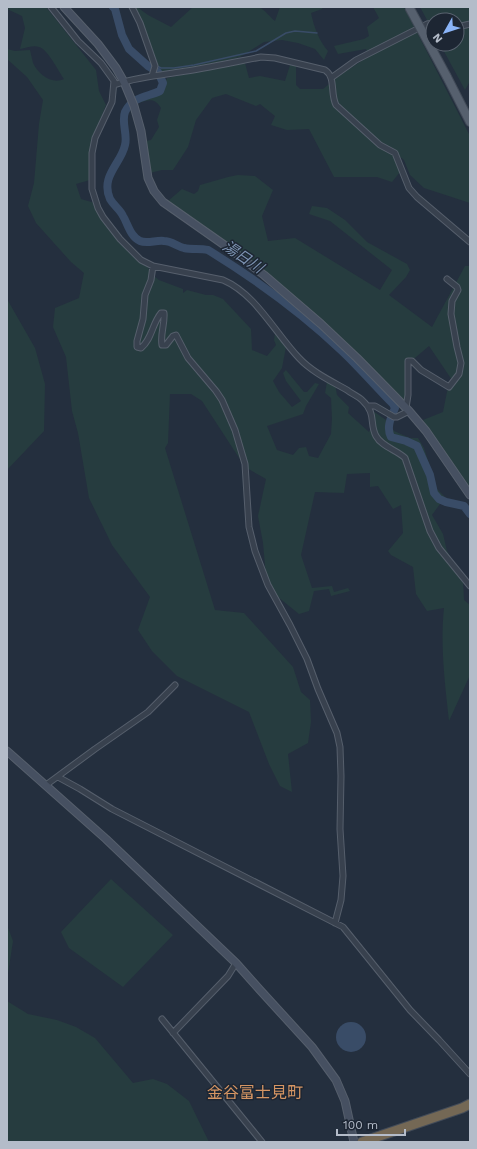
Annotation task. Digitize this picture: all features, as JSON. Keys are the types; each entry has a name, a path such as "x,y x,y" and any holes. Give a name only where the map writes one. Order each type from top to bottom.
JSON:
{"highway":[{"path":"362,1142 470,1104"}],"main road":[{"path":"409,7 470,122"}],"street":[{"path":"51,7 78,41 101,63 114,81 112,102 95,138 92,153 92,189 98,208 103,217 120,239 141,260 153,266 223,280 232,284 253,303 300,360 322,376 361,399 368,406 371,411 377,437 382,443 405,458 427,522 439,548 470,586"},
{"path":"64,7 98,44 116,68 124,82 134,106 141,132 148,178 154,191 163,202 264,275 321,324 357,358 407,409 438,448 470,495"},
{"path":"132,7 140,23 155,66 152,76"},
{"path":"331,78 356,60 425,25"},
{"path":"114,85 152,76 261,57 275,58 319,68 329,73 333,98 336,105 380,146 395,153 409,188 417,197 470,242"},
{"path":"153,266 152,280 145,295 137,347 140,348 150,338 160,313 164,313 165,319 162,332 162,344 166,345 173,336 176,335 188,358 216,390 222,400 235,430 245,464 249,527 255,551 268,585 307,659 337,733 340,747 340,829 343,876 341,900 335,923"},
{"path":"368,406 375,406 394,417 397,417 407,409 408,361 412,360 421,370 449,387 459,374 461,363 456,347 451,314 452,301 458,290 457,287 447,279"},
{"path":"46,785 95,748 148,712 175,685"},
{"path":"7,751 106,839 236,963 312,1047 336,1080 345,1101 354,1142"},
{"path":"58,777 112,809 343,927 410,1010 440,1040 470,1074"},
{"path":"173,1033 228,976 236,963"},
{"path":"162,1019 262,1142"}],"green space":[{"path":"7,7 46,7 96,70 99,91 106,105 97,128 90,180 76,184 81,199 95,203 116,237 144,262 154,276 159,280 183,289 183,293 187,290 206,295 213,295 223,299 251,329 252,350 267,356 276,345 274,340 275,333 286,347 282,368 273,381 279,392 292,407 301,401 286,381 283,373 286,370 304,392 307,392 315,383 319,384 303,414 267,426 277,450 293,455 299,448 306,447 309,456 318,458 331,434 331,398 325,393 327,382 335,384 337,395 349,407 348,413 369,432 375,419 373,411 386,420 394,431 410,438 418,438 424,448 437,489 445,497 432,515 443,534 447,551 463,581 464,600 470,605 470,675 449,721 443,650 444,608 427,611 416,594 413,567 391,555 388,551 403,533 401,505 393,509 378,486 370,487 370,473 347,474 344,493 315,492 301,555 312,588 332,586 334,592 348,588 350,591 331,596 329,589 314,591 309,611 299,614 278,597 266,577 263,543 258,516 266,479 245,467 202,401 191,394 170,394 168,443 165,448 215,610 244,613 293,667 301,692 310,700 311,722 308,743 288,754 292,792 280,786 269,764 249,712 177,676 152,651 138,630 150,597 112,545 89,498 78,433 72,411 66,357 53,327 55,308 79,298 84,273 71,262 36,223 28,206 34,183 39,124 43,100 27,77 7,59 7,49 15,51 30,50 33,63 38,71 55,81 64,79 46,51 42,48 35,46 20,49 25,28 22,16 7,9"},
{"path":"133,7 137,7 148,15 171,27 193,7 259,7 275,21 280,7 323,7 322,9 311,13 317,34 328,51 324,60 315,49 298,43 282,40 264,42 240,57 184,72 162,71 153,59"},
{"path":"373,7 404,7 425,48 425,52 427,52 470,136 470,203 424,188 410,175 404,160 399,156 400,172 392,182 377,177 334,177 309,129 287,130 271,125 275,116 260,104 256,106 226,94 212,98 196,120 188,147 173,170 162,170 150,173 146,141 151,140 159,127 157,120 161,108 156,102 151,100 138,103 141,100 162,91 167,78 245,63 249,78 260,76 285,81 290,65 296,66 296,85 300,89 323,89 339,76 369,56 366,49 338,54 334,46 364,39 369,36 367,27 379,18"},
{"path":"420,7 470,7 470,81 465,90 444,52 465,52 465,12 425,12 425,16"},
{"path":"238,175 255,176 273,190 262,216 268,241 295,238 380,290 392,270 330,221 309,214 312,206 327,208 345,220 367,242 407,264 410,270 406,277 389,295 432,327 465,266 470,266 470,489 423,420 443,412 448,387 452,380 429,346 409,363 405,402 332,331 168,201 182,189 194,194 198,191 200,185"},
{"path":"7,299 35,348 45,384 44,431 7,470"},
{"path":"111,879 173,935 123,987 69,948 61,932"},
{"path":"7,925 13,941 7,980"},
{"path":"7,1001 28,1014 57,1020 76,1027 95,1038 133,1083 153,1079 167,1084 189,1101 209,1142 7,1142"}],"water":[{"path":"351,1022 362,1026 366,1037 362,1048 351,1052 340,1048 336,1037 340,1026"}],"waterway":[{"name":"湯日川","path":"113,7 115,9 122,35 129,49 148,66 158,72 163,83 160,91 136,100 125,112 124,120 126,141 123,152 109,177 108,191 110,199 119,209 134,236 143,242 167,241 184,248 208,250 260,284 310,323 349,357 393,404 395,408 389,426 391,437 417,446 430,475 434,493 439,499 464,506 470,514"},
{"path":"157,66 161,68 174,68 194,65 256,51 286,33 295,31 317,33"},
{"name":"湯日川","path":"148,66 152,63"}],"district":[{"name":"金谷富士見町","path":"255,1092"}]}
